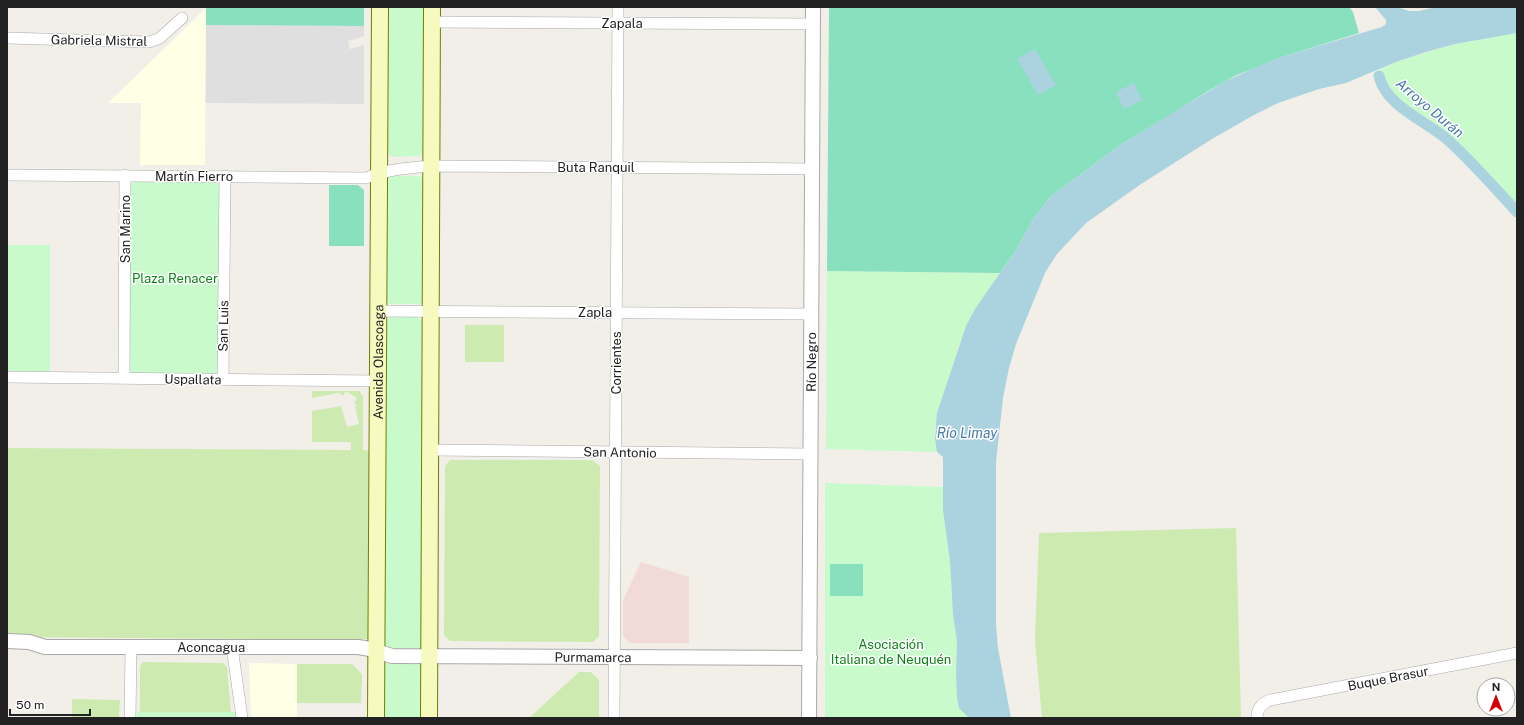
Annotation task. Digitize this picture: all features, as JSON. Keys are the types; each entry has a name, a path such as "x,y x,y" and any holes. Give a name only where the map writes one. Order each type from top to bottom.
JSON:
{"main road":[{"name":"Avenida Olascoaga","path":"376,718 380,7"},
{"path":"429,718 432,14"}],"street":[{"name":"Corrientes","path":"614,718 618,7"},
{"name":"Río Negro","path":"809,718 813,7"},
{"name":"Zapala","path":"432,14 618,23 813,24"},
{"name":"Gabriela Mistral","path":"7,38 148,42 162,37 182,18"},
{"name":"Buta Ranquil","path":"380,172 393,169 431,166 812,168"},
{"name":"Martín Fierro","path":"7,175 366,178 380,172"},
{"name":"San Marino","path":"124,378 125,175"},
{"name":"San Luis","path":"223,379 225,176"},
{"name":"Zapla","path":"378,310 812,314"},
{"name":"Uspallata","path":"7,377 378,381"},
{"name":"San Antonio","path":"430,450 811,454"},
{"name":"Aconcagua","path":"7,642 29,642 45,646 358,647 376,652"},
{"name":"Aconcagua","path":"7,651 29,651 45,646"},
{"path":"130,647 130,718"},
{"path":"232,647 242,718"},
{"name":"Purmamarca","path":"376,652 392,656 810,658"},
{"name":"Buque Brasur","path":"1257,718 1260,706 1270,700 1517,653"}],"shaded area":[{"path":"206,8 205,165 140,165 141,103 108,103"},
{"path":"206,25 364,26 364,36 348,41 350,49 364,45 364,104 205,103"},
{"path":"641,562 689,577 689,643 630,643 623,636 623,600"},
{"path":"249,663 297,664 297,718 251,718"}],"green space":[{"path":"206,7 364,7 364,26 206,25"},
{"path":"386,7 426,7 424,152 419,156 393,157 387,153 386,150"},
{"path":"829,7 1349,7 1353,12 1359,33 1285,56 1237,75 1123,143 1050,197 1034,218 1016,250 1000,273 827,271"},
{"path":"1517,33 1517,212 1447,139 1404,109 1387,93 1380,81 1379,70 1396,62 1455,44"},
{"path":"389,176 418,176 424,178 423,302 421,304 391,304 385,301 386,178"},
{"name":"Plaza Renacer","path":"135,181 216,181 219,185 219,371 215,374 133,374 130,371 130,189 131,185"},
{"path":"329,185 358,185 364,190 364,246 329,246"},
{"path":"7,245 50,245 50,373 7,372"},
{"path":"827,271 1000,273 975,309 958,348 935,429 937,452 826,449"},
{"path":"390,317 416,317 423,321 422,647 409,651 397,650 383,646 386,321"},
{"path":"465,325 504,325 504,362 465,362"},
{"path":"312,391 346,391 343,396 339,393 312,398"},
{"path":"346,391 359,391 363,396 363,450 372,451 370,638 361,640 7,637 7,448 351,450 351,442 312,442 312,411 341,406 347,427 359,424 355,406 357,405 354,403 357,398"},
{"path":"450,460 592,460 600,466 599,636 593,642 450,641 444,635 445,466"},
{"name":"Asociación Italiana de Neuquén","path":"825,483 943,487 943,510 950,561 953,615 957,641 957,698 959,708 969,718 825,718"},
{"path":"1236,528 1241,718 1042,718 1035,641 1039,533"},
{"path":"830,564 863,564 863,596 830,596"},
{"path":"143,662 223,663 227,667 231,712 140,712 140,666"},
{"path":"389,662 422,664 424,718 381,718 384,664"},
{"path":"297,664 352,664 362,674 361,703 297,703"},
{"path":"579,672 591,672 599,680 599,718 529,718"},
{"path":"72,699 120,700 119,718 72,718"},
{"path":"137,712 236,712 237,718 137,718"}],"water":[{"name":"Río Limay","path":"1375,7 1397,7 1409,11 1419,11 1436,7 1517,7 1517,33 1455,44 1426,52 1396,62 1346,83 1319,89 1278,103 1254,115 1212,139 1141,184 1086,223 1057,254 1045,273 1016,344 1009,368 1003,398 996,462 996,624 998,648 1011,718 969,718 959,708 957,698 957,641 953,615 950,561 943,510 943,457 937,452 935,439 937,413 966,326 975,309 1016,250 1034,218 1050,197 1123,143 1224,82 1285,56 1382,27 1386,24 1386,20"},
{"path":"1035,49 1056,85 1038,95 1017,59"},
{"path":"1134,83 1142,100 1124,109 1116,92"}],"waterway":[{"name":"Arroyo Durán","path":"1379,76 1383,87 1398,105 1449,141 1517,212"}]}
